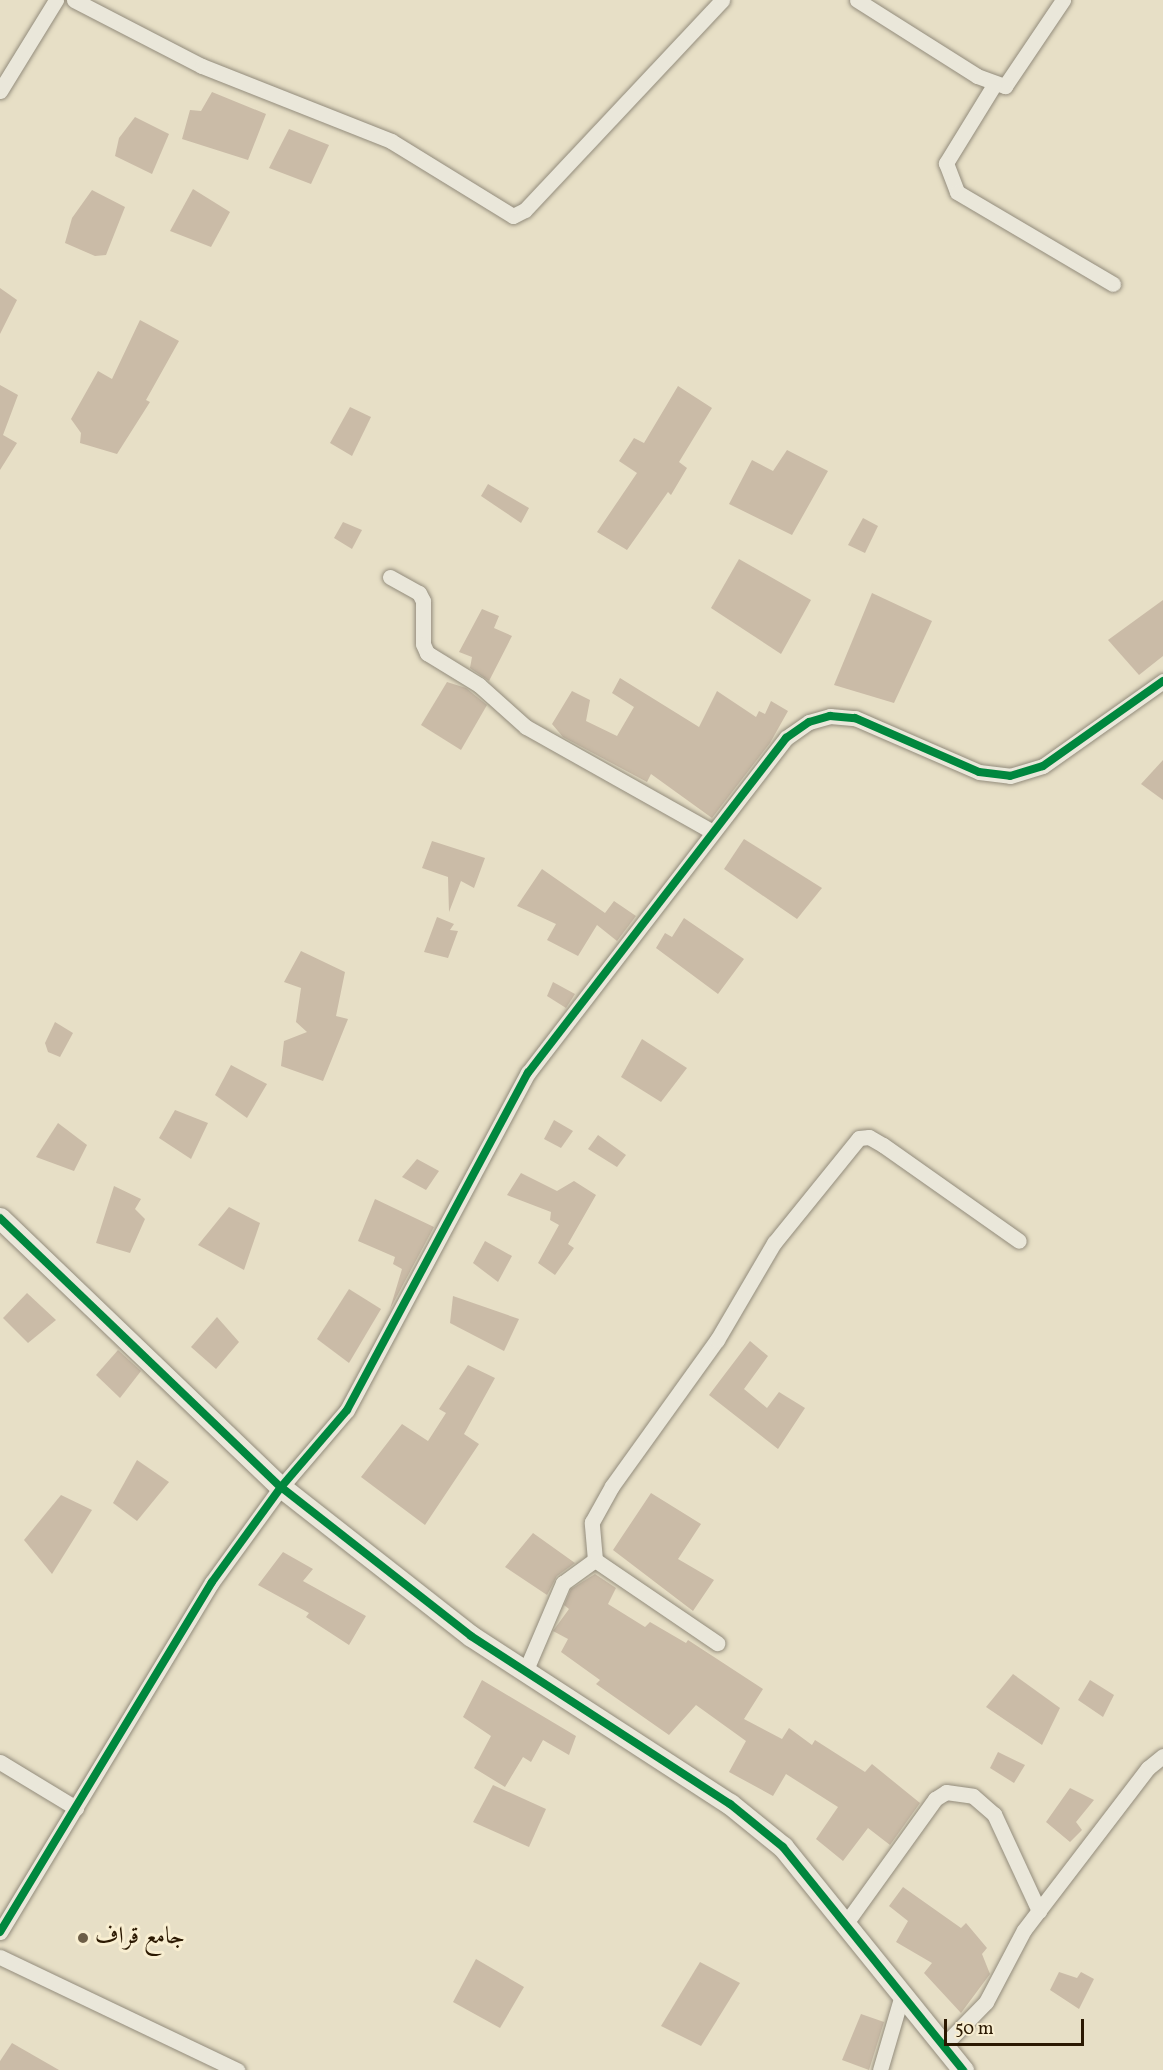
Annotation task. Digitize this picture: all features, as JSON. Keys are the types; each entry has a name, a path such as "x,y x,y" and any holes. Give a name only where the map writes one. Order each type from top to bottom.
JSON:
{"street":[{"path":"0,92 56,0"},
{"path":"74,0 202,66 390,141 513,216 525,210 722,0"},
{"path":"857,0 994,85 1010,83 1063,0"},
{"path":"994,85 946,163 957,192 1113,284"},
{"path":"390,577 419,593 423,601 423,644 428,653 479,685 526,728 711,831"},
{"path":"0,1932 212,1582 281,1487 347,1410 378,1360 528,1073 711,831 786,738 809,722 830,716 855,718 979,772 1010,776 1042,766 1163,681"},
{"path":"595,1560 592,1522 612,1486 717,1340 774,1243 859,1138 869,1137 883,1145 1019,1241"},
{"path":"0,1218 281,1487 471,1636 756,1824 783,1847 846,1923 901,1998 963,2070"},
{"path":"525,1672 563,1583 595,1560"},
{"path":"595,1560 717,1643"},
{"path":"942,2048 986,2002 1008,1954 1148,1768 1163,1756"},
{"path":"0,1762 76,1808"},
{"path":"846,1923 934,1799 946,1792 973,1796 994,1814 1039,1911"},
{"path":"0,1957 237,2070"},
{"path":"880,2070 901,1998"}],"building":[{"path":"212,92 266,114 248,160 182,139 190,110 201,111"},
{"path":"135,117 169,134 152,174 115,156 119,138"},
{"path":"289,129 329,145 311,184 269,168"},
{"path":"193,189 230,212 211,247 170,231"},
{"path":"92,190 125,207 106,255 95,256 65,243 72,218"},
{"path":"0,288 17,300 0,334"},
{"path":"140,320 179,341 146,400 150,402 117,454 80,443 81,433 71,419 98,371 112,379"},
{"path":"0,385 18,395 3,435 17,443 0,470"},
{"path":"678,386 712,408 679,462 687,468 671,495 668,492 627,550 597,532 637,473 619,461 634,438 644,443"},
{"path":"350,407 371,417 352,456 330,443"},
{"path":"787,450 828,471 792,535 729,504 752,460 773,471"},
{"path":"488,484 529,508 521,523 481,496"},
{"path":"863,518 878,526 865,553 848,545"},
{"path":"343,522 362,530 352,549 334,538"},
{"path":"739,559 811,600 781,654 711,608"},
{"path":"872,593 932,621 894,703 834,685"},
{"path":"1163,600 1163,656 1139,675 1108,640"},
{"path":"482,609 499,616 494,628 512,636 489,681 470,668 472,657 459,652"},
{"path":"620,678 699,727 717,691 756,717 759,711 765,714 771,701 788,711 770,743 712,818 651,774 647,782 563,737 552,724 572,691 590,700 586,721 617,736 634,707 612,693"},
{"path":"447,682 466,688 487,705 461,750 421,725"},
{"path":"1163,760 1163,800 1141,784"},
{"path":"744,839 822,888 797,919 724,869"},
{"path":"432,841 485,858 474,888 461,881 449,912 448,877 422,868"},
{"path":"542,869 605,913 614,901 636,916 617,941 597,925 578,956 547,940 556,924 517,906"},
{"path":"437,917 454,924 450,930 458,931 448,958 424,952"},
{"path":"684,918 744,959 718,994 656,948 665,933 672,937"},
{"path":"301,951 345,972 336,1016 348,1019 323,1081 281,1066 284,1041 307,1032 296,1022 301,988 284,982"},
{"path":"553,982 575,994 566,1008 547,996"},
{"path":"55,1022 73,1033 60,1057 48,1052 45,1043"},
{"path":"642,1039 687,1068 661,1102 621,1077"},
{"path":"231,1065 267,1084 247,1118 215,1095"},
{"path":"175,1110 208,1123 191,1159 159,1138"},
{"path":"554,1120 573,1131 561,1148 544,1139"},
{"path":"58,1123 87,1145 74,1171 36,1157"},
{"path":"598,1135 626,1155 617,1167 588,1149"},
{"path":"417,1159 439,1171 426,1190 402,1177"},
{"path":"521,1173 557,1191 574,1181 596,1195 568,1244 574,1248 555,1275 538,1263 559,1225 550,1220 551,1212 507,1195"},
{"path":"114,1186 141,1199 135,1209 145,1219 130,1253 96,1243"},
{"path":"375,1199 434,1227 390,1309 402,1269 393,1264 395,1257 358,1241"},
{"path":"229,1207 260,1223 244,1270 198,1245"},
{"path":"485,1241 512,1256 498,1282 473,1263"},
{"path":"349,1289 381,1309 349,1363 317,1339"},
{"path":"27,1293 56,1320 28,1343 3,1318"},
{"path":"453,1296 519,1319 504,1351 450,1323"},
{"path":"217,1317 239,1342 216,1369 191,1347"},
{"path":"750,1341 768,1356 744,1389 767,1408 779,1392 805,1408 778,1449 709,1395"},
{"path":"118,1350 141,1371 120,1398 96,1375"},
{"path":"468,1365 495,1378 464,1434 479,1444 425,1525 361,1477 402,1424 428,1441 446,1413 439,1409"},
{"path":"137,1460 169,1482 137,1521 113,1503"},
{"path":"651,1493 701,1524 678,1559 714,1580 693,1611 613,1550"},
{"path":"61,1495 92,1510 52,1574 24,1540"},
{"path":"533,1533 575,1563 557,1576 547,1595 505,1567"},
{"path":"283,1552 313,1569 303,1581 366,1616 349,1645 306,1617 309,1613 258,1585"},
{"path":"595,1574 616,1588 608,1604 645,1627 650,1622 686,1643 688,1640 763,1689 744,1719 782,1739 789,1728 812,1745 815,1740 865,1772 872,1764 920,1803 890,1845 868,1828 843,1861 816,1839 838,1807 786,1774 773,1796 729,1772 746,1741 696,1705 669,1735 596,1684 600,1680 561,1652 568,1639 553,1631 569,1609 564,1605 571,1589"},
{"path":"1013,1674 1060,1708 1042,1745 986,1707"},
{"path":"482,1680 576,1736 569,1755 543,1740 531,1762 523,1757 505,1787 474,1768 491,1736 463,1717"},
{"path":"1090,1680 1114,1695 1103,1717 1078,1700"},
{"path":"998,1752 1025,1765 1014,1783 990,1768"},
{"path":"493,1785 546,1809 529,1847 473,1822"},
{"path":"1070,1788 1094,1800 1076,1822 1082,1830 1070,1842 1046,1822"},
{"path":"903,1887 961,1928 966,1923 987,1948 982,1954 990,1974 961,2013 924,1973 932,1963 896,1942 908,1921 889,1906"},
{"path":"476,1959 524,1987 500,2028 453,2002"},
{"path":"700,1962 740,1983 701,2046 661,2026"},
{"path":"1059,1972 1077,1978 1081,1972 1094,1979 1079,2009 1050,1990"},
{"path":"861,2014 884,2022 869,2070 842,2060"},
{"path":"12,2043 59,2070 0,2070 0,2061"}],"cycle path":[{"path":"0,1932 212,1582 281,1487 347,1410 528,1073 786,738 809,722 830,716 855,718 979,772 1010,776 1043,766 1163,681"},
{"path":"0,1218 281,1487 471,1636 730,1804 783,1847 963,2070"}],"place":[{"name":"جامع قراف","path":"83,1938"}]}
